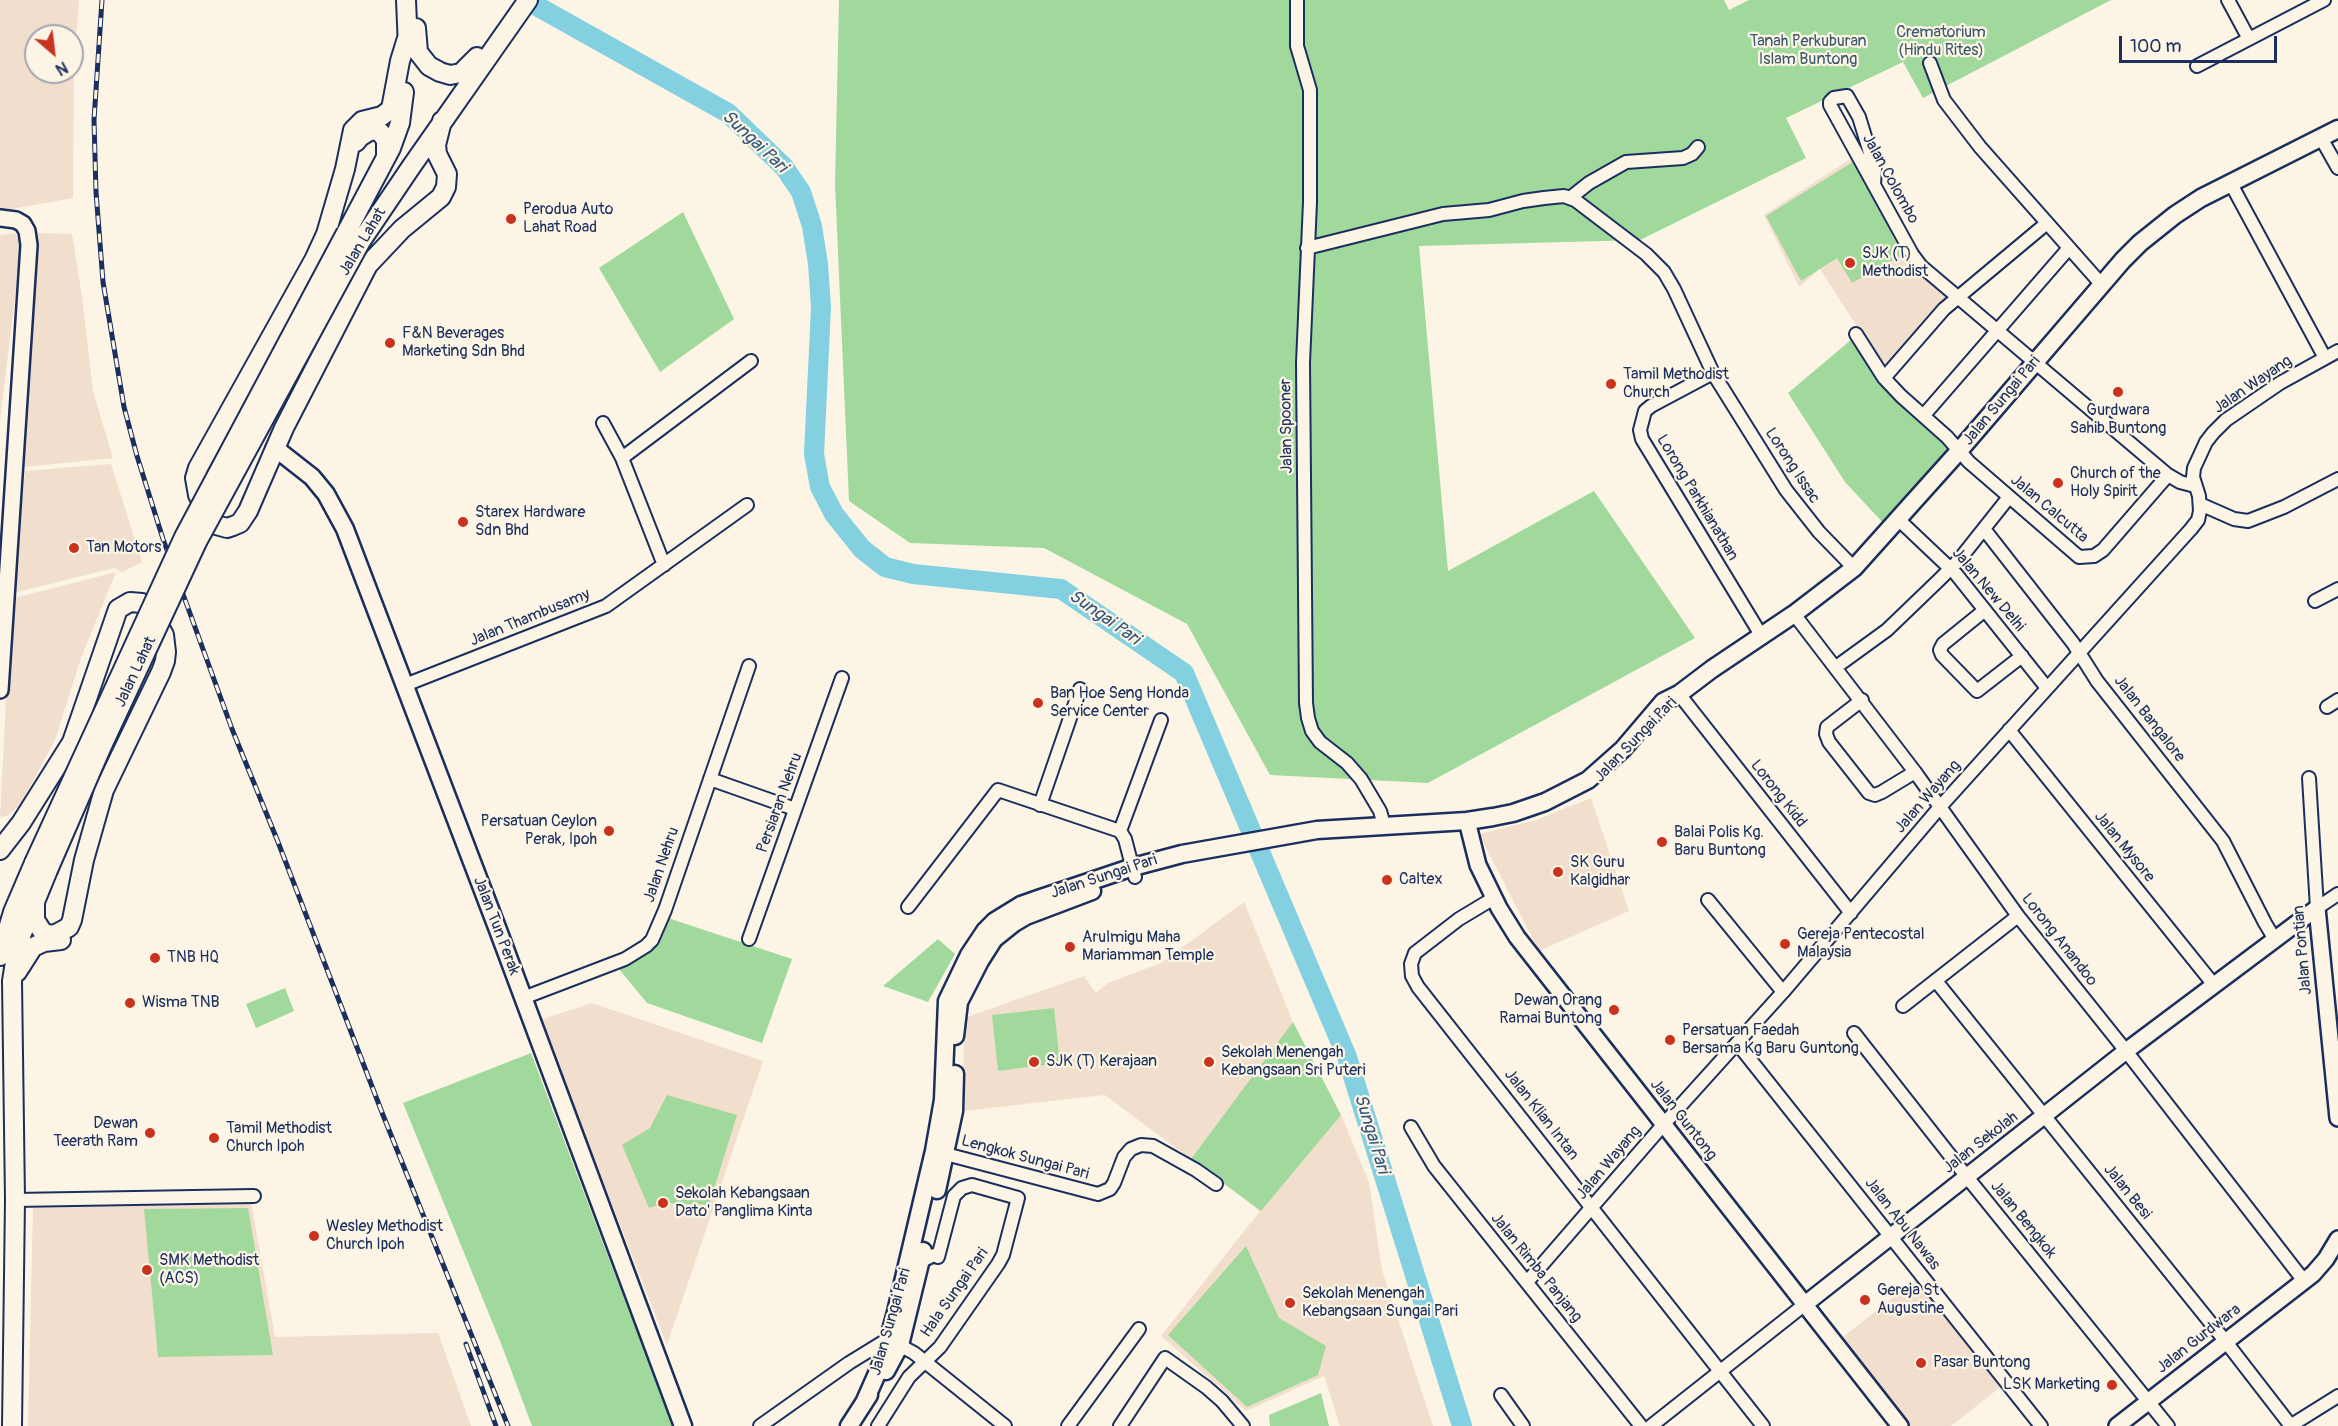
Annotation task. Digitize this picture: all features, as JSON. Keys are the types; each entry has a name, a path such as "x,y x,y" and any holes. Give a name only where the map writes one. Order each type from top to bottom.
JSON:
{"main road":[{"path":"354,237 400,123 407,76 406,0"},
{"path":"411,0 416,19 418,52 429,66 450,75 460,73 469,67 523,3"},
{"name":"Jalan Lahat","path":"0,956 7,929 29,894 184,537 354,237 411,166 523,3"},
{"path":"408,35 400,61 391,109 382,116 362,121 356,126 327,234 198,468 196,485 212,522 227,528 240,523 244,518 275,448 368,265 402,229 441,196 446,187 447,174 435,150 442,121"},
{"name":"Jalan Sungai Pari","path":"1317,833 1468,825 1548,808 1586,790 1600,780 1654,721 1677,702 1679,694 1794,614 1854,568 1899,520 2123,260 2154,231 2175,215 2230,182 2338,129"},
{"path":"347,157 360,137 375,130 385,136 386,159"},
{"path":"411,166 425,162 433,164 446,187"},
{"name":"Jalan Tun Perak","path":"275,448 312,477 337,512 405,685 683,1426"},
{"path":"0,850 9,827 72,742 90,695 114,617 124,605 137,601 147,607 160,626 165,644 165,661 104,790 69,927 56,934 42,931 35,920 29,894 0,911"},
{"name":"Jalan Sungai Pari","path":"849,1426 864,1403 883,1360 894,1342 920,1262 936,1191 942,1109 959,1002 969,980 994,939 1026,916 1134,872 1212,851 1317,833 1384,825 1468,825"},
{"path":"12,981 33,947 44,942 63,940 74,931 80,909 88,851"},
{"name":"Jalan Lahat","path":"12,1426 15,1200 12,981 29,894"},
{"name":"Jalan Sungai Pari","path":"894,1342 940,1152"}],"street":[{"name":"Jalan Spooner","path":"1298,0 1298,46 1310,90 1310,202 1303,375 1308,718 1312,731 1320,742 1347,763 1360,779 1380,811 1384,825"},
{"path":"2228,0 2248,39"},
{"path":"2197,66 2324,0"},
{"path":"1930,63 1944,100 1980,147 2102,285"},
{"name":"Jalan Colombo","path":"1875,185 1875,169 1859,117 1851,100 1847,96 1840,95 1830,102 1912,254 1922,266 2168,475 2180,482 2195,486"},
{"path":"2321,138 2338,168"},
{"path":"1307,248 1443,214 1488,210 1523,201 1570,198 1589,183 1626,162 1683,158 1698,147"},
{"path":"2230,182 2325,358"},
{"name":"Lorong Issac","path":"1570,198 1615,229 1664,272 1713,373 1800,511 1854,568"},
{"path":"0,218 16,220 23,224 27,231 29,245 0,690"},
{"path":"1884,378 1958,296 2047,223"},
{"path":"1924,416 2069,248"},
{"name":"Jalan Calcutta","path":"1856,334 1884,378 1901,396 1924,416 1968,462 2079,557 2087,558 2103,550 2168,475"},
{"name":"Jalan Wayang","path":"1527,1282 1663,1125 1783,992 1940,807 2191,529 2198,520 2200,504 2193,477 2198,458 2206,442 2226,420 2280,383 2338,351"},
{"path":"622,458 751,361"},
{"name":"Lorong Parkhianathan","path":"1713,373 1651,406 1645,411 1640,430 1642,439 1761,635"},
{"path":"603,423 622,458 664,565"},
{"path":"2200,504 2234,519 2248,520 2284,507 2338,479"},
{"path":"1836,667 1887,630 1951,568 2009,497"},
{"name":"Jalan Thambusamy","path":"405,685 595,611 747,505"},
{"name":"Jalan New Delhi","path":"1899,520 1951,568 2047,688"},
{"name":"Jalan Bangalore","path":"1984,530 2079,652 2097,681 2223,841 2274,938"},
{"path":"2315,601 2338,589"},
{"path":"1985,609 1943,644 1940,650 1942,655 1977,691 2022,656"},
{"name":"Lorong Anandoo","path":"1794,614 1916,772 2018,916 2304,1281"},
{"name":"Jalan Nehru","path":"523,998 625,959 652,940 749,666"},
{"name":"Persiaran Nehru","path":"749,939 842,678"},
{"path":"1040,805 1080,689"},
{"name":"Lorong Kidd","path":"1679,694 1851,913"},
{"path":"1862,700 1827,727 1826,734 1829,742 1869,793 1875,795 1882,792 1916,772"},
{"path":"1120,831 1161,720"},
{"name":"Jalan Mysore","path":"2009,730 2214,985"},
{"name":"Jalan Pontian","path":"2309,778 2317,908 2338,1118"},
{"path":"710,779 795,809"},
{"path":"908,907 998,790 1120,831 1125,839 1134,872"},
{"name":"Jalan Guntong","path":"1468,825 1478,865 1517,937 1900,1426"},
{"name":"Jalan Sekolah","path":"1651,1426 2126,1051 2274,938 2338,894"},
{"name":"Jalan Klian Intan","path":"1494,898 1459,919 1415,953 1411,964 1412,976 1418,987 1763,1426"},
{"path":"1708,900 1783,992"},
{"path":"1903,1006 2018,916"},
{"name":"Jalan Besi","path":"1936,981 2291,1426"},
{"name":"Jalan Bengkok","path":"1854,1033 2168,1426"},
{"name":"Jalan Abu Nawas","path":"1737,1042 2041,1426"},
{"name":"Jalan Rimba Panjang","path":"1411,1127 1434,1166 1641,1426"},
{"name":"Lengkok Sungai Pari","path":"940,1152 1098,1194 1110,1189 1124,1156 1131,1149 1141,1145 1153,1146 1216,1184"},
{"name":"Hala Sungai Pari","path":"878,1426 909,1377 940,1347 998,1264 1018,1198 972,1185 962,1188 954,1196"},
{"path":"920,1262 934,1255 938,1257 954,1196 936,1191"},
{"path":"15,1200 254,1196"},
{"path":"2304,1281 2326,1259 2338,1239"},
{"name":"Jalan Gurdwara","path":"2117,1426 2304,1281"},
{"path":"1068,1426 1139,1329"},
{"path":"760,1426 849,1363 894,1342 925,1361 1005,1426"},
{"path":"1120,1426 1165,1358 1206,1387 1241,1423"},
{"path":"1501,1395 1522,1426"},
{"path":"2291,1426 2338,1396"}],"shaded area":[{"path":"0,0 79,0 77,24 24,24 24,84 74,84 73,198 0,211"},
{"name":"SJK (T) Methodist","path":"1855,156 1907,256 1947,297 1885,370 1820,269 1799,287 1764,215"},
{"path":"15,233 21,247 0,421 0,235"},
{"path":"38,233 72,234 93,391 113,458 24,467"},
{"path":"111,464 142,562 122,572 114,568 13,593 25,471"},
{"path":"116,572 81,658 55,740 20,805 7,816 0,817 11,599"},
{"name":"SK Guru Kalgidhar","path":"1591,798 1629,911 1539,951 1479,834 1536,820"},
{"path":"1244,902 1293,1022 1341,1115 1369,1182 1382,1270 1433,1426 1340,1426 1324,1376 1246,1411 1161,1336 1260,1211 1105,1095 963,1111 964,1018 1084,976 1096,993 1108,983 1161,963"},
{"name":"Sekolah Kebangsaan Dato' Panglima Kinta","path":"592,1003 763,1061 667,1345 540,1020"},
{"name":"SMK Methodist (ACS)","path":"251,1202 275,1337 438,1333 471,1426 28,1426 33,1208"},
{"name":"Pasar Buntong","path":"1919,1277 2003,1385 1951,1426 1907,1426 1838,1341"}],"green space":[{"path":"839,0 1724,0 1729,10 1749,0 2111,0 1923,98 1903,62 1786,118 1806,158 1640,240 1419,246 1448,571 1594,491 1695,638 1428,783 1270,775 1187,624 1044,548 910,543 849,501 835,184"},
{"path":"1856,160 1902,255 1852,283 1837,258 1801,281 1766,216"},
{"path":"683,212 734,319 660,372 599,268"},
{"path":"1852,339 1952,450 1885,525 1845,482 1788,393"},
{"path":"668,918 792,959 762,1043 647,1003 619,969 644,955 660,941"},
{"path":"938,939 955,954 928,1002 883,986"},
{"path":"285,988 294,1011 256,1028 246,1004"},
{"path":"1054,1008 1060,1063 998,1071 992,1015"},
{"path":"1293,1022 1341,1115 1261,1211 1191,1159"},
{"path":"531,1053 673,1426 532,1426 502,1346 403,1103"},
{"path":"667,1095 737,1115 709,1205 666,1203 649,1208 622,1145 650,1128"},
{"path":"248,1208 273,1355 158,1357 144,1209"},
{"path":"1246,1246 1279,1318 1326,1346 1318,1375 1247,1407 1168,1335"},
{"path":"1321,1393 1329,1426 1270,1426 1269,1415"}],"waterway":[{"name":"Sungai Pari","path":"526,0 728,113 784,167 801,192 812,226 821,307 814,454 820,487 834,514 862,549 885,567 913,574 1061,589 1184,673 1347,1057 1462,1426"}],"railway":[{"path":"102,0 94,120 96,192 103,282 124,407 137,456 163,539 232,729 508,1426"},
{"path":"466,1344 496,1426"}],"place":[{"name":"Perodua Auto Lahat Road","path":"511,219"},
{"name":"SJK (T) Methodist","path":"1850,263"},
{"name":"F&N Beverages Marketing Sdn Bhd","path":"390,343"},
{"name":"Tamil Methodist Church","path":"1611,384"},
{"name":"Gurdwara Sahib Buntong","path":"2118,392"},
{"name":"Church of the Holy Spirit","path":"2058,483"},
{"name":"Starex Hardware Sdn Bhd","path":"463,522"},
{"name":"Tan Motors","path":"74,548"},
{"name":"Ban Hoe Seng Honda Service Center","path":"1038,703"},
{"name":"Persatuan Ceylon Perak, Ipoh","path":"609,831"},
{"name":"Balai Polis Kg. Baru Buntong","path":"1662,842"},
{"name":"SK Guru Kalgidhar","path":"1558,872"},
{"name":"Caltex","path":"1387,880"},
{"name":"Gereja Pentecostal Malaysia","path":"1785,944"},
{"name":"Arulmigu Maha Mariamman Temple","path":"1070,947"},
{"name":"TNB HQ","path":"155,958"},
{"name":"Wisma TNB","path":"130,1003"},
{"name":"Dewan Orang Ramai Buntong","path":"1614,1010"},
{"name":"Persatuan Faedah Bersama Kg Baru Guntong","path":"1670,1040"},
{"name":"SJK (T) Kerajaan","path":"1034,1062"},
{"name":"Sekolah Menengah Kebangsaan Sri Puteri","path":"1209,1062"},
{"name":"Dewan Teerath Ram","path":"150,1133"},
{"name":"Tamil Methodist Church Ipoh","path":"214,1138"},
{"name":"Sekolah Kebangsaan Dato' Panglima Kinta","path":"663,1203"},
{"name":"Wesley Methodist Church Ipoh","path":"314,1236"},
{"name":"SMK Methodist (ACS)","path":"147,1270"},
{"name":"Gereja St Augustine","path":"1865,1300"},
{"name":"Sekolah Menengah Kebangsaan Sungai Pari","path":"1290,1303"},
{"name":"Pasar Buntong","path":"1921,1363"},
{"name":"LSK Marketing","path":"2112,1385"}],"park label":[{"name":"Crematorium (Hindu Rites)","path":"1941,42"},
{"name":"Tanah Perkuburan Islam Buntong","path":"1808,51"}]}
